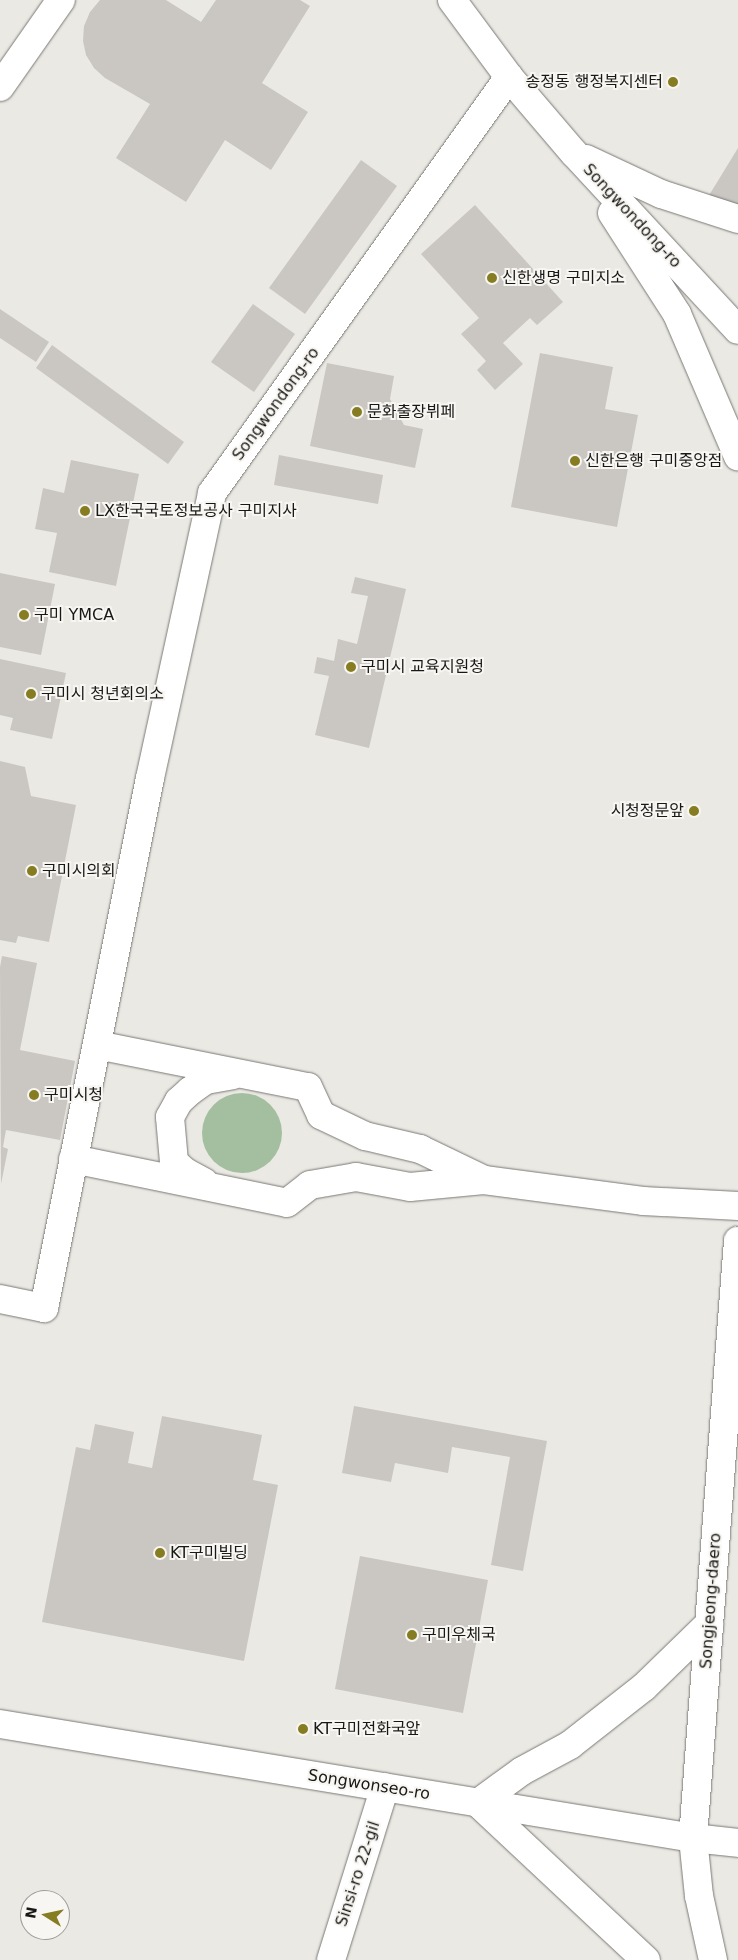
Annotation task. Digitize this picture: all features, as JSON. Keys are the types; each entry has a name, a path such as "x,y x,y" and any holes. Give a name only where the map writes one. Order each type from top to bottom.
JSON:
{"street":[{"path":"0,87 60,0"},
{"name":"Songwondong-ro","path":"460,4 509,77 574,153 738,330"},
{"name":"Songwondong-ro","path":"0,1299 44,1308 150,778 212,493 509,77"},
{"path":"574,153 661,194 738,219"},
{"path":"574,153 677,314 738,456"},
{"path":"97,1045 308,1087 321,1115 365,1136 420,1149 484,1180"},
{"path":"216,1189 185,1172 174,1162 170,1118 178,1101 206,1080 241,1074"},
{"path":"73,1159 286,1203 310,1185 356,1178 410,1187 484,1180 643,1201 738,1206"},
{"name":"Songjeong-daero","path":"714,1960 700,1896 693,1838 738,1241"},
{"path":"646,1960 478,1803 522,1771 577,1739 644,1687 709,1624"},
{"name":"Songwonseo-ro","path":"0,1724 693,1838 738,1843"},
{"name":"Sinsi-ro 22-gil","path":"331,1960 385,1788"}],"green space":[{"path":"242,1093 257,1096 270,1105 279,1118 282,1133 279,1148 270,1161 257,1170 242,1173 227,1170 214,1161 205,1148 202,1133 205,1118 214,1105 227,1096"}],"building":[{"path":"100,0 166,0 201,22 216,0 300,0 310,6 262,83 308,112 271,170 225,140 186,202 116,158 150,104 105,78 94,68 86,55 83,41 84,26 90,12"},
{"path":"738,148 738,206 708,197"},
{"path":"361,160 397,186 305,314 269,288"},
{"name":"신한생명 구미지소","path":"475,205 563,302 537,325 530,318 503,343 523,364 495,390 477,370 486,361 461,334 479,318 421,254"},
{"path":"253,304 295,334 254,392 211,362"},
{"path":"0,309 49,342 36,362 0,338"},
{"path":"52,345 184,442 168,464 36,368"},
{"name":"신한은행 구미중앙점","path":"540,353 613,367 605,409 638,415 617,527 511,507"},
{"name":"문화출장뷔페","path":"327,363 394,376 390,399 404,425 423,429 415,468 310,446"},
{"path":"279,455 383,475 378,504 274,485"},
{"name":"LX한국국토정보공사 구미지사","path":"71,460 139,474 116,586 49,572 57,533 35,529 43,488 64,493"},
{"name":"구미 YMCA","path":"0,573 55,584 41,655 0,647"},
{"name":"구미시 교육지원청","path":"355,577 406,589 369,748 315,735 329,676 314,673 317,657 334,661 338,639 357,644 368,596 351,593"},
{"name":"구미시 청년회의소","path":"0,659 66,673 52,739 10,730 13,718 0,715"},
{"name":"구미시의회","path":"0,761 25,767 31,796 76,805 49,942 18,936 16,943 0,940"},
{"name":"구미시청","path":"2,956 37,963 20,1050 75,1061 60,1140 6,1130 3,1147 8,1149 1,1184 0,967"},
{"path":"354,1406 547,1441 523,1571 491,1565 510,1457 452,1447 448,1473 395,1463 391,1482 342,1473"},
{"name":"KT구미빌딩","path":"162,1416 262,1435 253,1480 278,1485 244,1661 42,1622 76,1447 90,1450 95,1424 134,1432 128,1463 152,1468"},
{"name":"구미우체국","path":"360,1556 488,1580 463,1713 335,1689"}],"place":[{"name":"송정동 행정복지센터","path":"673,82"},
{"name":"신한생명 구미지소","path":"492,278"},
{"name":"문화출장뷔페","path":"357,412"},
{"name":"신한은행 구미중앙점","path":"575,461"},
{"name":"LX한국국토정보공사 구미지사","path":"85,511"},
{"name":"구미 YMCA","path":"24,615"},
{"name":"구미시 교육지원청","path":"351,667"},
{"name":"구미시 청년회의소","path":"31,694"},
{"name":"시청정문앞","path":"694,811"},
{"name":"구미시의회","path":"32,871"},
{"name":"구미시청","path":"34,1095"},
{"name":"KT구미빌딩","path":"160,1553"},
{"name":"구미우체국","path":"412,1635"},
{"name":"KT구미전화국앞","path":"303,1729"}]}
